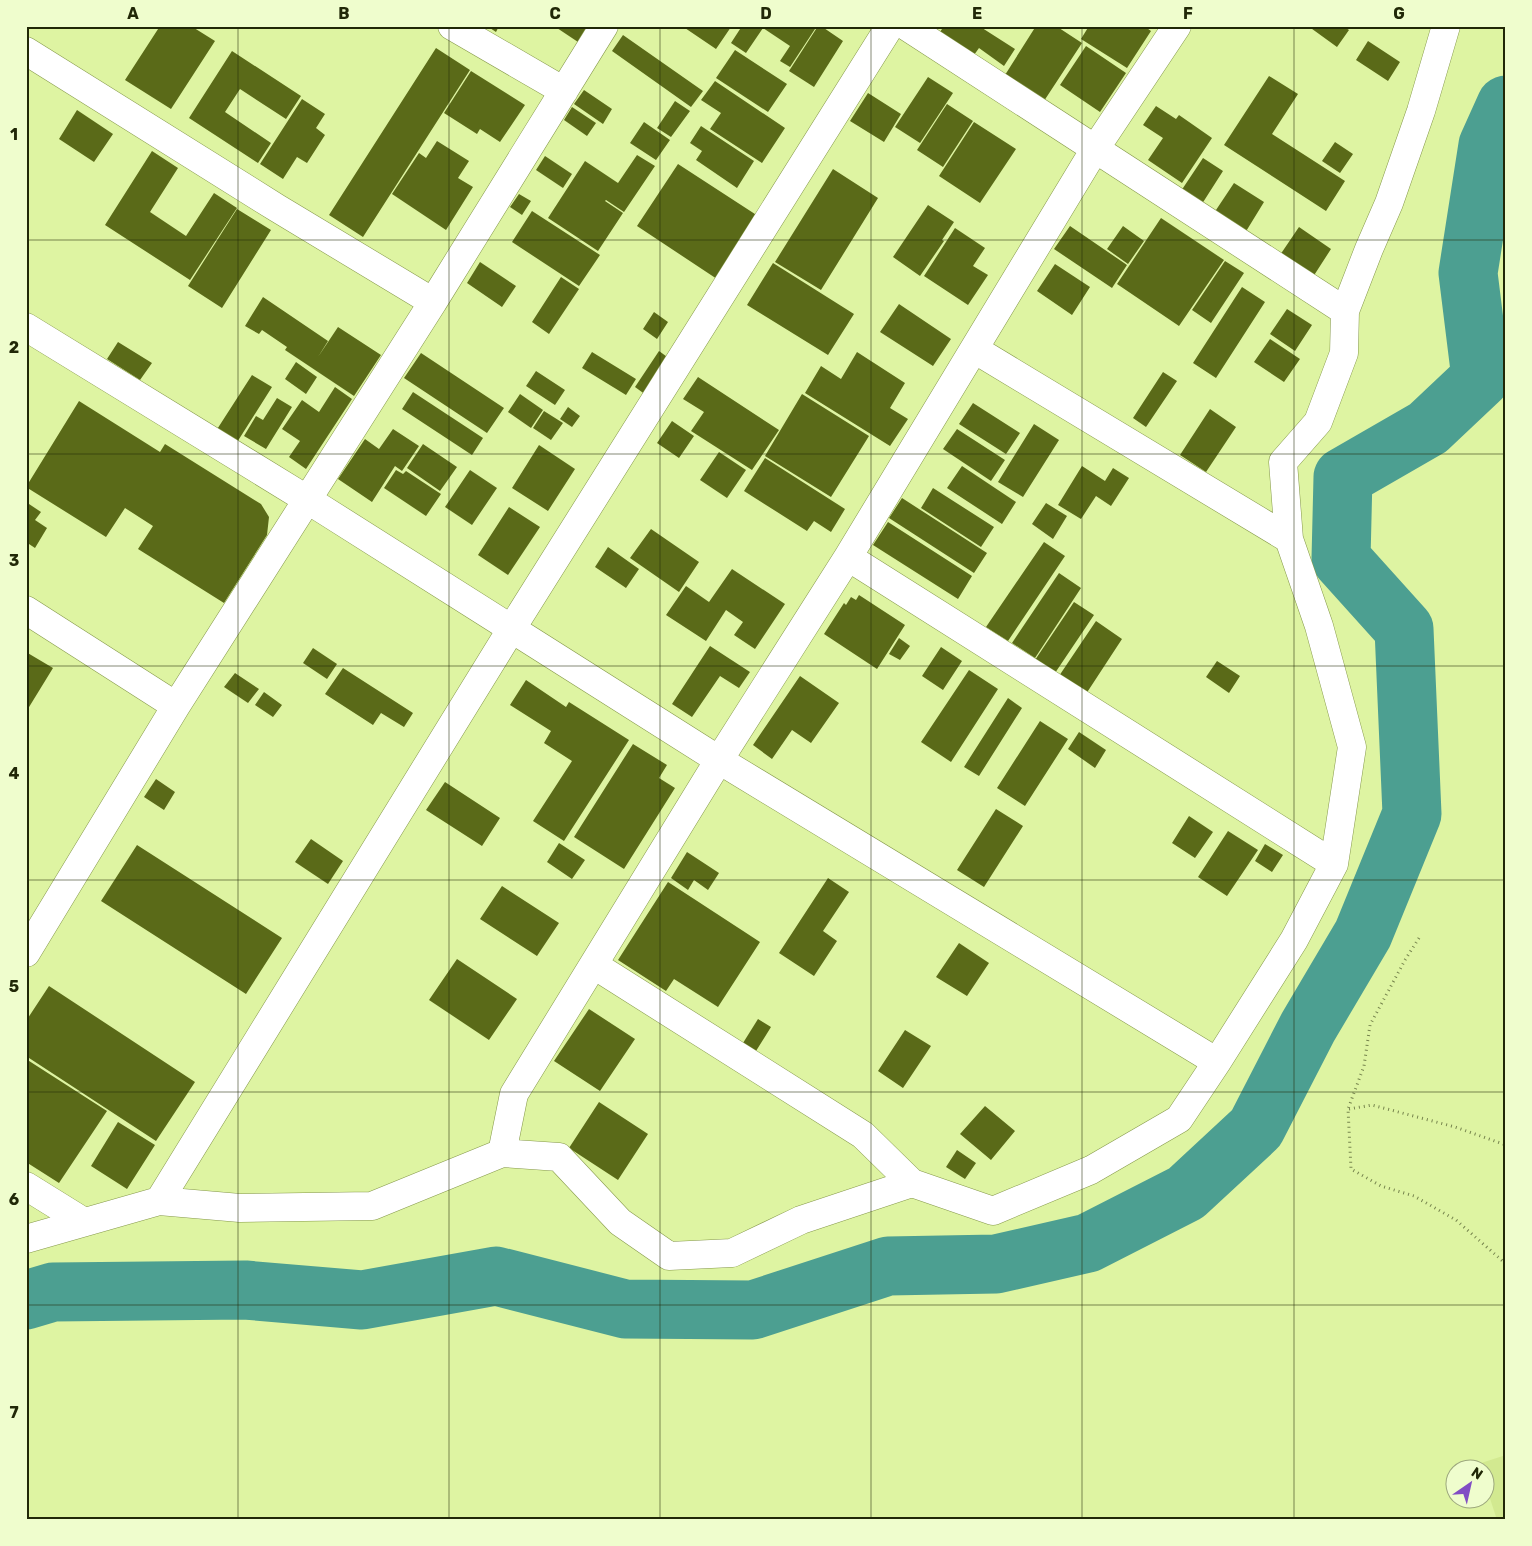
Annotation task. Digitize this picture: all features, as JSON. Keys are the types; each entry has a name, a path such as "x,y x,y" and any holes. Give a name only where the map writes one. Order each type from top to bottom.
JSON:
{"street":[{"path":"452,26 564,91"},
{"path":"26,953 176,706 433,302 604,26"},
{"path":"159,1202 512,628 890,26"},
{"path":"906,26 1345,311"},
{"path":"502,1153 514,1094 848,557 1095,149 1177,26"},
{"path":"594,965 863,1135 912,1183 993,1211 1091,1170 1179,1119 1294,940 1334,864 1352,747 1319,626 1289,539 1283,462 1318,422 1344,353 1345,311 1395,185 1421,112 1446,26"},
{"path":"26,51 277,208 433,302"},
{"path":"26,327 308,500 720,760 1217,1062"},
{"path":"974,349 1289,539"},
{"path":"848,557 1334,864"},
{"path":"26,610 176,706"},
{"path":"26,1238 159,1202 240,1208 372,1206 502,1153 559,1157 620,1222 669,1256 732,1253 801,1220 912,1183"},
{"path":"26,1186 84,1222"}],"path":[{"path":"1419,938 1370,1025 1364,1066 1348,1109 1351,1169 1381,1186 1414,1196 1456,1220 1506,1264"},
{"path":"1348,1109 1372,1105 1455,1127 1506,1145"}],"shaded area":[{"path":"1506,1455 1506,1520 1497,1520 1493,1508 1494,1459"}],"building":[{"path":"160,26 191,26 215,41 171,109 125,80"},
{"path":"487,26 499,26 496,32"},
{"path":"554,26 588,26 578,42"},
{"path":"682,26 730,26 731,27 716,49"},
{"path":"742,26 811,26 815,29 790,67 780,61 790,46 763,28 746,53 731,43"},
{"path":"818,26 821,26 843,41 814,87 789,71"},
{"path":"944,26 979,26 1015,49 1004,66 979,48 974,55 940,32"},
{"path":"1036,26 1056,26 1082,43 1044,101 1005,75"},
{"path":"1089,26 1144,26 1151,31 1127,68 1081,39"},
{"path":"1308,26 1343,26 1349,30 1337,47"},
{"path":"623,35 703,91 691,107 612,51"},
{"path":"1368,41 1400,62 1388,81 1356,60"},
{"path":"1086,46 1126,73 1100,112 1060,85"},
{"path":"436,48 470,70 363,237 329,215"},
{"path":"735,50 787,84 768,112 716,78"},
{"path":"232,51 301,96 286,119 240,89 225,112 271,143 258,163 189,118"},
{"path":"471,71 525,105 500,142 480,129 477,134 444,113"},
{"path":"1269,76 1298,94 1272,134 1345,181 1326,211 1224,145"},
{"path":"928,77 953,93 920,143 895,127"},
{"path":"715,81 785,128 762,163 710,129 721,113 701,100"},
{"path":"584,90 612,109 603,124 574,104"},
{"path":"868,93 901,114 884,142 850,121"},
{"path":"302,99 325,114 316,128 325,135 307,163 297,157 283,179 260,164"},
{"path":"675,101 690,111 671,137 657,128"},
{"path":"947,104 973,121 943,167 917,150"},
{"path":"1156,106 1176,119 1179,115 1212,138 1182,183 1148,160 1163,138 1143,125"},
{"path":"572,107 596,123 587,136 564,120"},
{"path":"77,110 113,134 94,162 59,139"},
{"path":"644,122 670,140 656,160 630,143"},
{"path":"974,122 1016,149 980,203 939,176"},
{"path":"701,126 754,161 737,188 696,160 702,151 690,143"},
{"path":"437,141 469,161 458,178 473,187 446,230 392,194 419,153 426,158"},
{"path":"1335,142 1353,154 1340,173 1322,161"},
{"path":"152,151 178,168 150,212 186,236 214,193 237,208 190,280 105,225"},
{"path":"637,155 655,166 624,212 605,201 623,213 598,251 548,218 585,161 618,183"},
{"path":"545,156 572,174 563,188 536,170"},
{"path":"1203,158 1223,171 1200,207 1179,194"},
{"path":"678,164 758,216 717,279 637,226"},
{"path":"833,169 878,198 821,290 775,262"},
{"path":"1234,183 1264,202 1245,233 1214,213"},
{"path":"519,194 531,201 522,215 510,207"},
{"path":"928,205 954,222 942,240 944,241 920,276 893,257"},
{"path":"237,209 271,230 222,308 188,286"},
{"path":"532,211 600,255 579,286 512,242"},
{"path":"1161,218 1224,260 1179,326 1117,284"},
{"path":"1070,226 1127,265 1112,288 1054,249"},
{"path":"1123,226 1144,241 1128,264 1107,249"},
{"path":"1299,227 1331,249 1311,280 1278,258"},
{"path":"955,228 985,248 973,266 988,275 968,305 924,276"},
{"path":"1225,261 1244,273 1211,323 1192,310"},
{"path":"480,262 516,286 502,307 467,283"},
{"path":"773,263 854,314 828,355 747,305"},
{"path":"1055,264 1090,287 1072,315 1037,291"},
{"path":"561,277 579,289 549,334 532,322"},
{"path":"1242,287 1265,302 1216,378 1193,363"},
{"path":"263,297 328,341 318,357 338,327 381,355 354,396 285,350 287,347 262,330 259,334 245,326"},
{"path":"899,304 951,339 933,366 880,332"},
{"path":"1287,309 1312,325 1295,351 1270,334"},
{"path":"654,312 668,322 657,339 643,329"},
{"path":"1270,339 1300,359 1284,382 1254,362"},
{"path":"118,342 152,363 140,380 107,359"},
{"path":"659,351 670,359 646,395 635,387"},
{"path":"592,352 636,379 626,395 582,368"},
{"path":"857,352 905,383 890,408 908,419 890,446 805,393 821,366 841,379"},
{"path":"421,353 504,408 487,433 404,378"},
{"path":"296,362 317,377 306,394 285,379"},
{"path":"536,371 565,390 555,405 526,386"},
{"path":"1163,372 1177,381 1146,427 1133,418"},
{"path":"252,375 272,387 234,447 214,434"},
{"path":"698,377 779,430 752,470 691,431 704,412 683,399"},
{"path":"335,387 352,399 306,469 289,457 300,441 282,429 302,400 319,412"},
{"path":"413,392 483,438 472,455 402,409"},
{"path":"520,394 543,410 531,428 508,412"},
{"path":"802,394 869,436 831,497 765,456"},
{"path":"277,398 292,407 266,449 244,436 256,416 263,420"},
{"path":"79,401 160,452 165,444 261,504 269,517 267,535 224,603 138,549 153,526 125,508 106,537 26,487"},
{"path":"973,403 1020,433 1006,454 959,424"},
{"path":"568,407 580,416 572,427 560,419"},
{"path":"1210,409 1236,427 1206,472 1180,455"},
{"path":"544,411 563,423 551,440 533,428"},
{"path":"672,421 694,436 679,458 657,443"},
{"path":"1034,424 1059,440 1023,497 998,482"},
{"path":"393,429 419,446 402,471 395,466 372,502 338,479 365,439 379,449"},
{"path":"957,429 1005,460 991,481 943,449"},
{"path":"423,444 457,467 440,491 407,468"},
{"path":"539,445 575,469 548,511 512,488"},
{"path":"719,452 746,470 727,498 700,480"},
{"path":"765,458 845,509 831,532 814,521 807,531 744,491"},
{"path":"962,466 1016,502 1002,524 947,488"},
{"path":"1082,466 1105,481 1113,468 1129,478 1111,506 1096,496 1081,519 1058,505"},
{"path":"396,470 403,474 406,471 441,494 426,516 384,488"},
{"path":"470,470 497,488 472,525 445,507"},
{"path":"933,488 994,527 981,547 921,508"},
{"path":"902,498 987,553 974,573 889,518"},
{"path":"26,502 41,512 35,520 47,528 35,548 26,542"},
{"path":"1046,503 1067,516 1053,539 1032,524"},
{"path":"509,507 540,527 508,575 478,555"},
{"path":"888,522 972,576 958,599 873,545"},
{"path":"651,529 699,562 679,592 630,558"},
{"path":"1044,542 1065,556 1008,641 986,627"},
{"path":"608,547 639,569 626,588 595,567"},
{"path":"732,569 785,604 755,649 734,635 743,622 726,610 706,641 666,615 686,586 709,602"},
{"path":"1059,573 1081,588 1035,658 1012,643"},
{"path":"859,595 905,625 877,669 824,634 844,603 846,605 851,597 856,600"},
{"path":"1074,602 1094,615 1055,673 1035,660"},
{"path":"1096,621 1122,639 1086,694 1059,676"},
{"path":"899,638 910,646 900,660 889,654"},
{"path":"710,646 750,672 739,688 720,676 692,717 672,704"},
{"path":"941,647 962,661 943,690 922,676"},
{"path":"313,648 337,664 327,679 303,663"},
{"path":"26,652 53,668 26,712"},
{"path":"1217,661 1240,676 1229,693 1206,677"},
{"path":"343,668 413,713 404,727 381,713 373,725 325,694"},
{"path":"969,670 998,689 951,762 921,742"},
{"path":"235,673 259,689 248,703 224,687"},
{"path":"800,676 839,703 811,743 792,730 772,759 753,745"},
{"path":"526,680 566,707 569,702 629,740 564,841 533,821 572,761 544,743 551,731 510,705"},
{"path":"264,692 282,705 273,717 255,705"},
{"path":"1008,698 1022,708 979,776 964,767"},
{"path":"1040,721 1068,739 1025,806 997,788"},
{"path":"1079,732 1106,750 1095,768 1068,749"},
{"path":"633,744 667,765 659,778 675,788 624,869 574,837"},
{"path":"156,779 175,792 164,810 144,797"},
{"path":"445,782 500,818 482,846 426,810"},
{"path":"996,809 1023,826 984,887 957,870"},
{"path":"1189,816 1213,832 1195,858 1172,843"},
{"path":"1228,831 1258,850 1227,896 1198,877"},
{"path":"311,839 343,861 328,884 295,862"},
{"path":"559,843 585,860 572,879 547,862"},
{"path":"1265,844 1283,855 1272,872 1255,861"},
{"path":"137,845 282,938 246,994 101,901"},
{"path":"687,852 719,873 708,890 694,880 688,890 671,878"},
{"path":"828,878 849,892 823,931 837,941 814,976 779,953"},
{"path":"668,882 760,942 718,1007 674,979 666,991 618,960"},
{"path":"502,886 559,923 537,956 480,919"},
{"path":"959,943 989,963 967,996 936,977"},
{"path":"457,959 517,999 489,1040 429,1000"},
{"path":"49,986 195,1082 156,1141 26,1056 26,1021"},
{"path":"589,1009 635,1039 600,1091 554,1061"},
{"path":"758,1019 771,1027 756,1051 743,1043"},
{"path":"905,1030 931,1046 903,1088 878,1071"},
{"path":"26,1059 107,1111 59,1183 26,1162"},
{"path":"599,1102 648,1134 618,1180 569,1148"},
{"path":"985,1106 1015,1131 991,1160 960,1134"},
{"path":"118,1122 155,1145 127,1189 91,1166"},
{"path":"957,1150 976,1163 965,1179 946,1167"}],"waterway":[{"path":"26,1300 53,1292 245,1290 362,1300 496,1276 625,1309 753,1310 888,1266 996,1264 1088,1243 1186,1193 1256,1128 1308,1027 1363,934 1412,814 1404,629 1341,559 1343,477 1428,428 1481,378 1468,273 1488,145 1506,105"}]}
